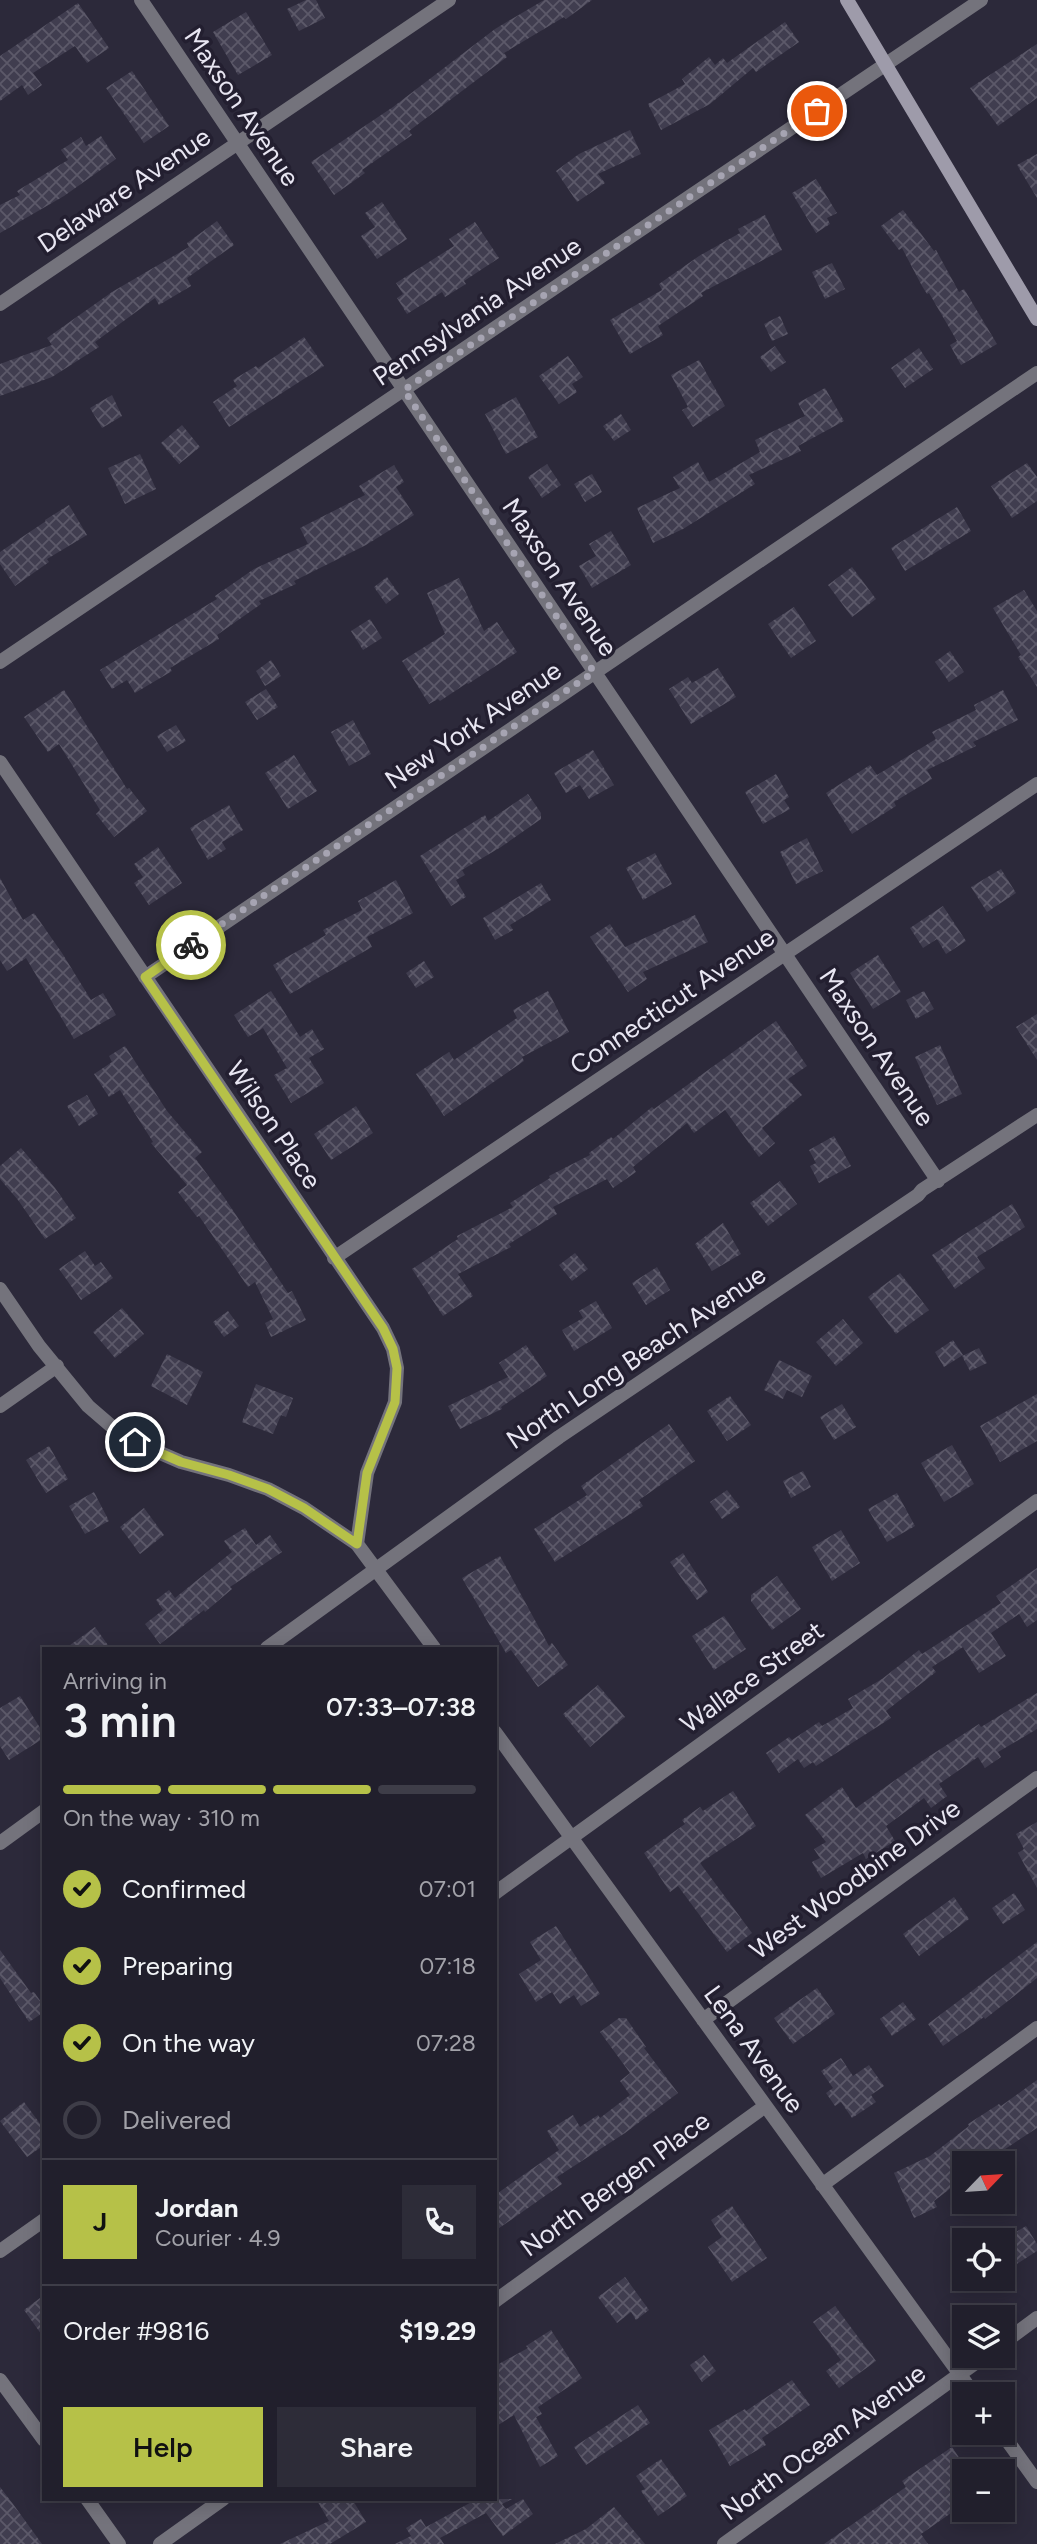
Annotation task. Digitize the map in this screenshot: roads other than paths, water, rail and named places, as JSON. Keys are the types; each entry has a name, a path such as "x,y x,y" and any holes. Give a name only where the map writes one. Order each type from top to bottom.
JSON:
{"main road":[{"path":"847,0 1037,318"}],"street":[{"name":"Maxson Avenue","path":"141,0 938,1181"},
{"name":"Delaware Avenue","path":"0,303 449,0"},
{"name":"Pennsylvania Avenue","path":"0,662 981,0"},
{"name":"New York Avenue","path":"145,977 1037,373"},
{"name":"Wilson Place","path":"0,762 383,1328 393,1349 397,1368 395,1402 367,1473 357,1544"},
{"name":"Connecticut Avenue","path":"334,1258 1037,784"},
{"name":"North Long Beach Avenue","path":"268,1647 559,1437 1037,1115"},
{"path":"0,1289 39,1346 88,1406 117,1431 181,1462 268,1489 304,1508 357,1544 433,1647"},
{"path":"0,1406 57,1366"},
{"name":"Wallace Street","path":"497,1892 1037,1501"},
{"name":"Lena Avenue","path":"497,1735 965,2382"},
{"name":"West Woodbine Drive","path":"703,2020 1037,1778"},
{"path":"0,1843 42,1812"},
{"path":"822,2185 1037,2028"},
{"name":"North Bergen Place","path":"497,2300 764,2107"},
{"path":"0,2251 42,2221"},
{"path":"1015,2334 1037,2318"},
{"name":"North Ocean Avenue","path":"724,2544 968,2368"},
{"path":"0,2380 42,2437"},
{"path":"1011,2445 1037,2482"},
{"path":"88,2501 119,2544"},
{"path":"160,2544 220,2501"}]}
